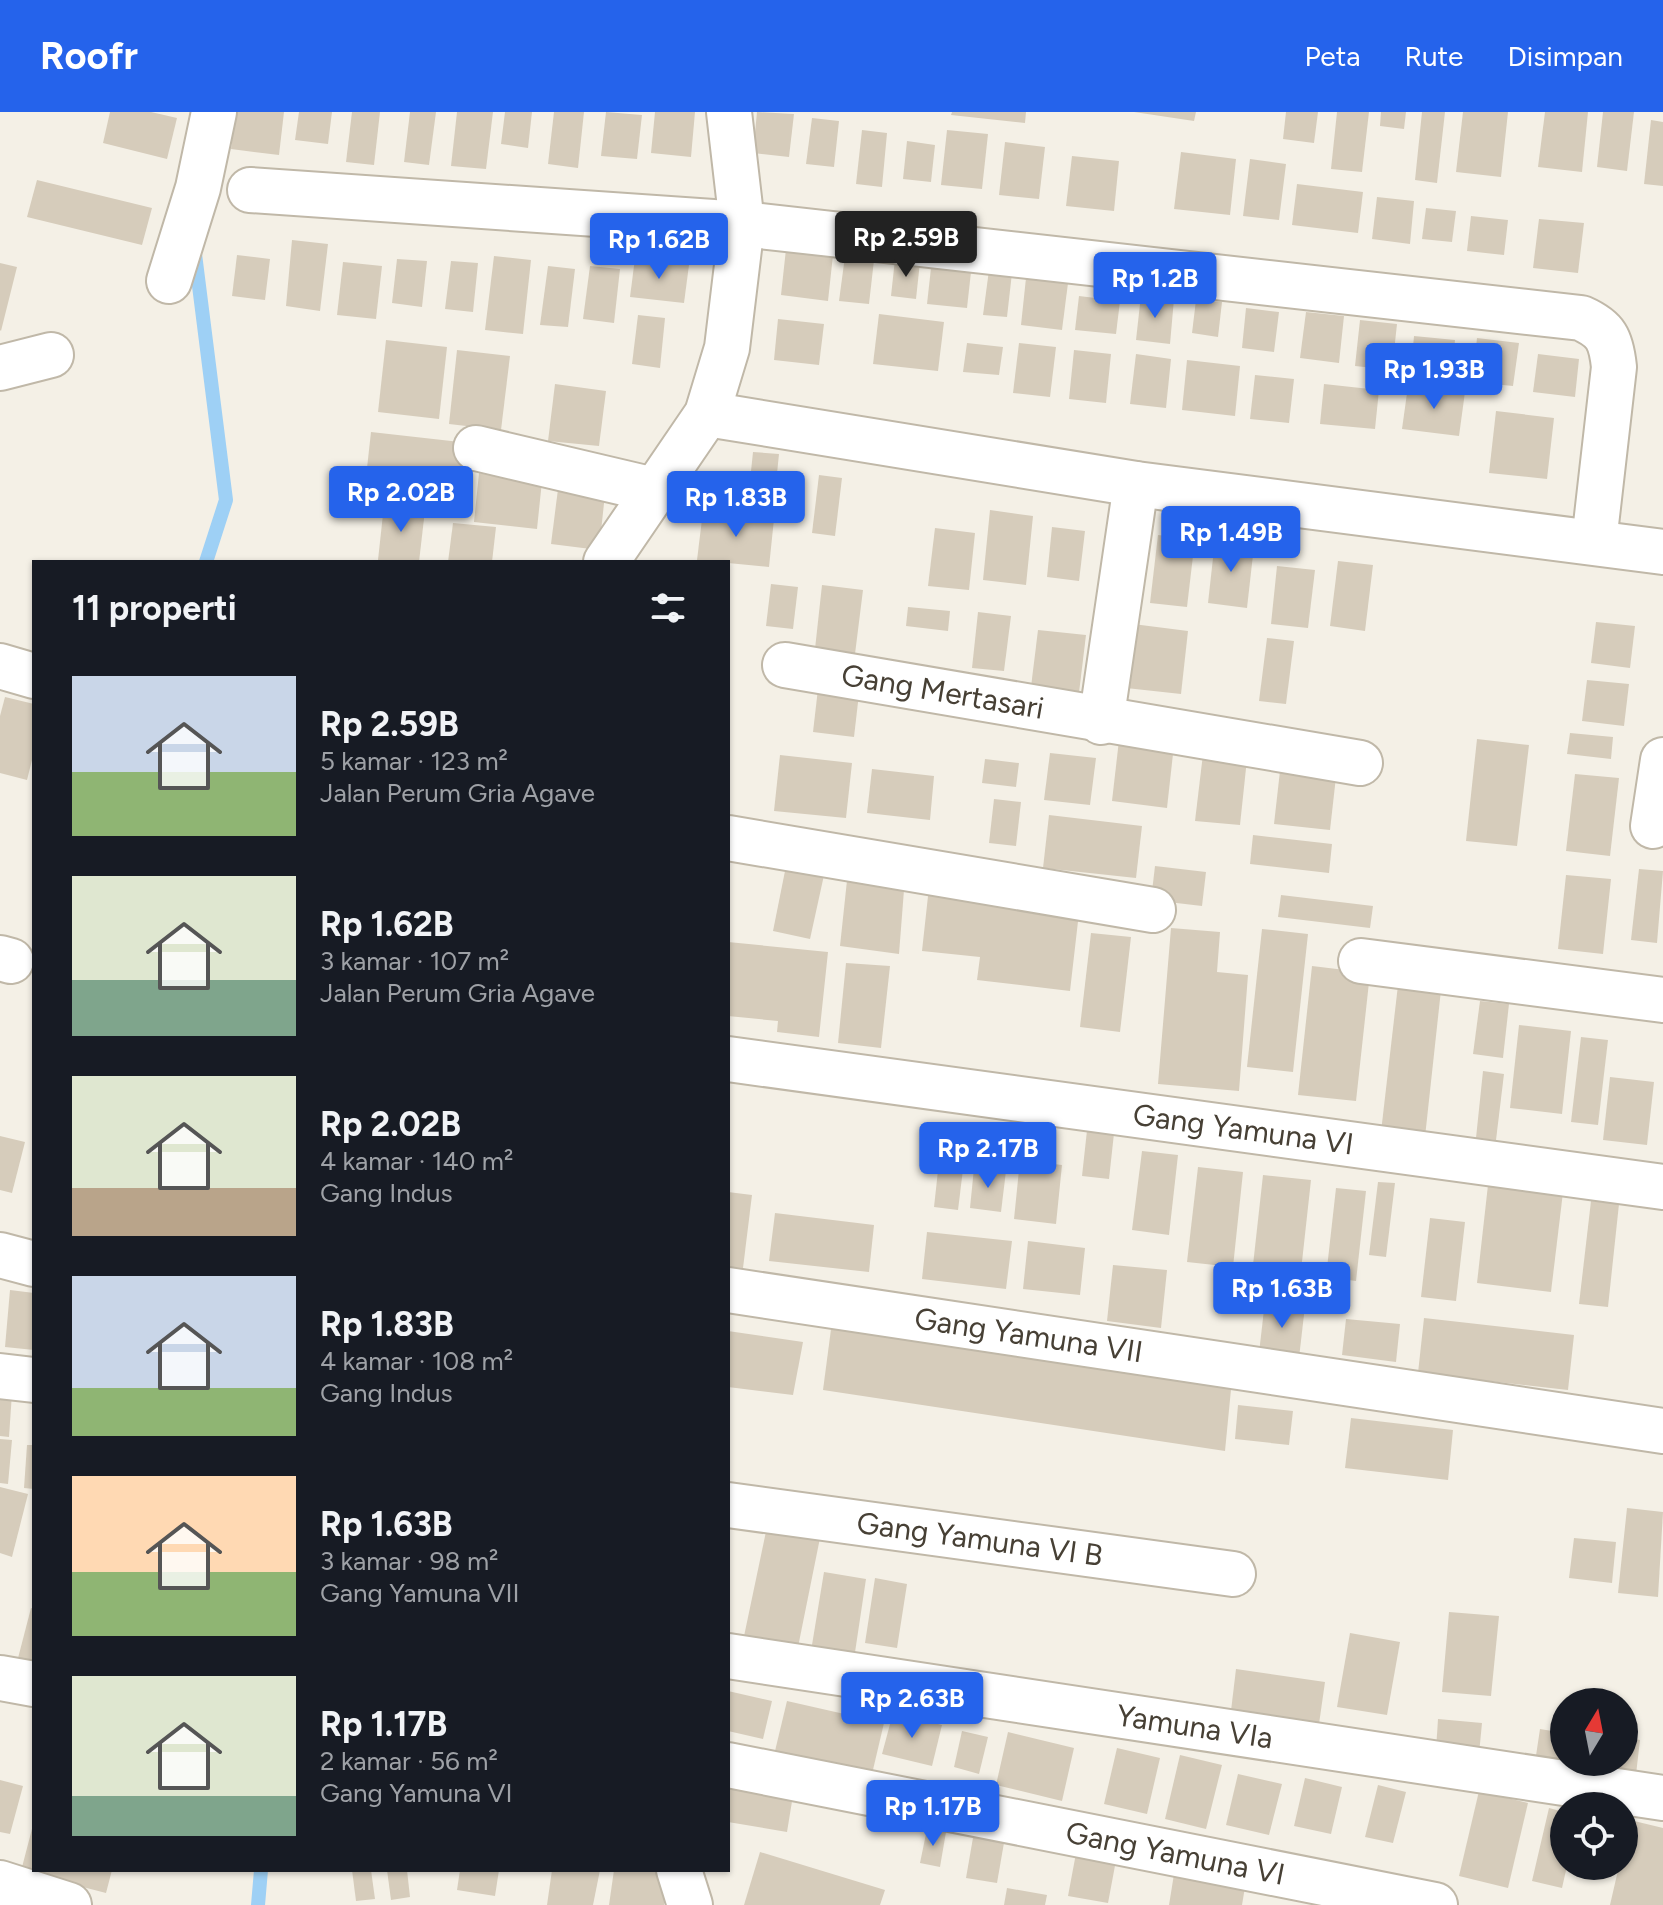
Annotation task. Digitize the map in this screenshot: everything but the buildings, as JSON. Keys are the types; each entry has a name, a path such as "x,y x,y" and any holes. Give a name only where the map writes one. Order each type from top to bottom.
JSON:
{"street":[{"path":"169,281 198,188 214,112"},
{"path":"607,560 707,414 727,348 742,224 729,112"},
{"path":"250,190 742,224 1581,318 1601,327 1612,343 1614,367 1594,542"},
{"path":"0,368 51,355"},
{"path":"707,414 1136,484 1663,552"},
{"path":"476,448 654,490"},
{"path":"1101,722 1136,484"},
{"name":"Gang Mertasari","path":"785,665 1101,722 1360,763"},
{"path":"0,666 32,675"},
{"path":"1653,826 1663,760"},
{"path":"730,838 1153,910"},
{"path":"1361,961 1663,1000"},
{"name":"Gang Yamuna VI","path":"730,1059 1663,1187"},
{"path":"0,1255 32,1263"},
{"name":"Gang Yamuna VII","path":"730,1290 1663,1431"},
{"path":"0,1376 32,1380"},
{"name":"Gang Yamuna VI B","path":"730,1505 1233,1574"},
{"name":"Yamuna VIa","path":"730,1656 1663,1798"},
{"path":"0,1678 32,1684"},
{"name":"Gang Yamuna VI","path":"730,1765 1435,1905"},
{"path":"680,1872 690,1905"},
{"path":"0,1883 69,1905"}],"waterway":[{"path":"195,254 226,500 207,560"},
{"path":"258,1905 261,1872"}]}
